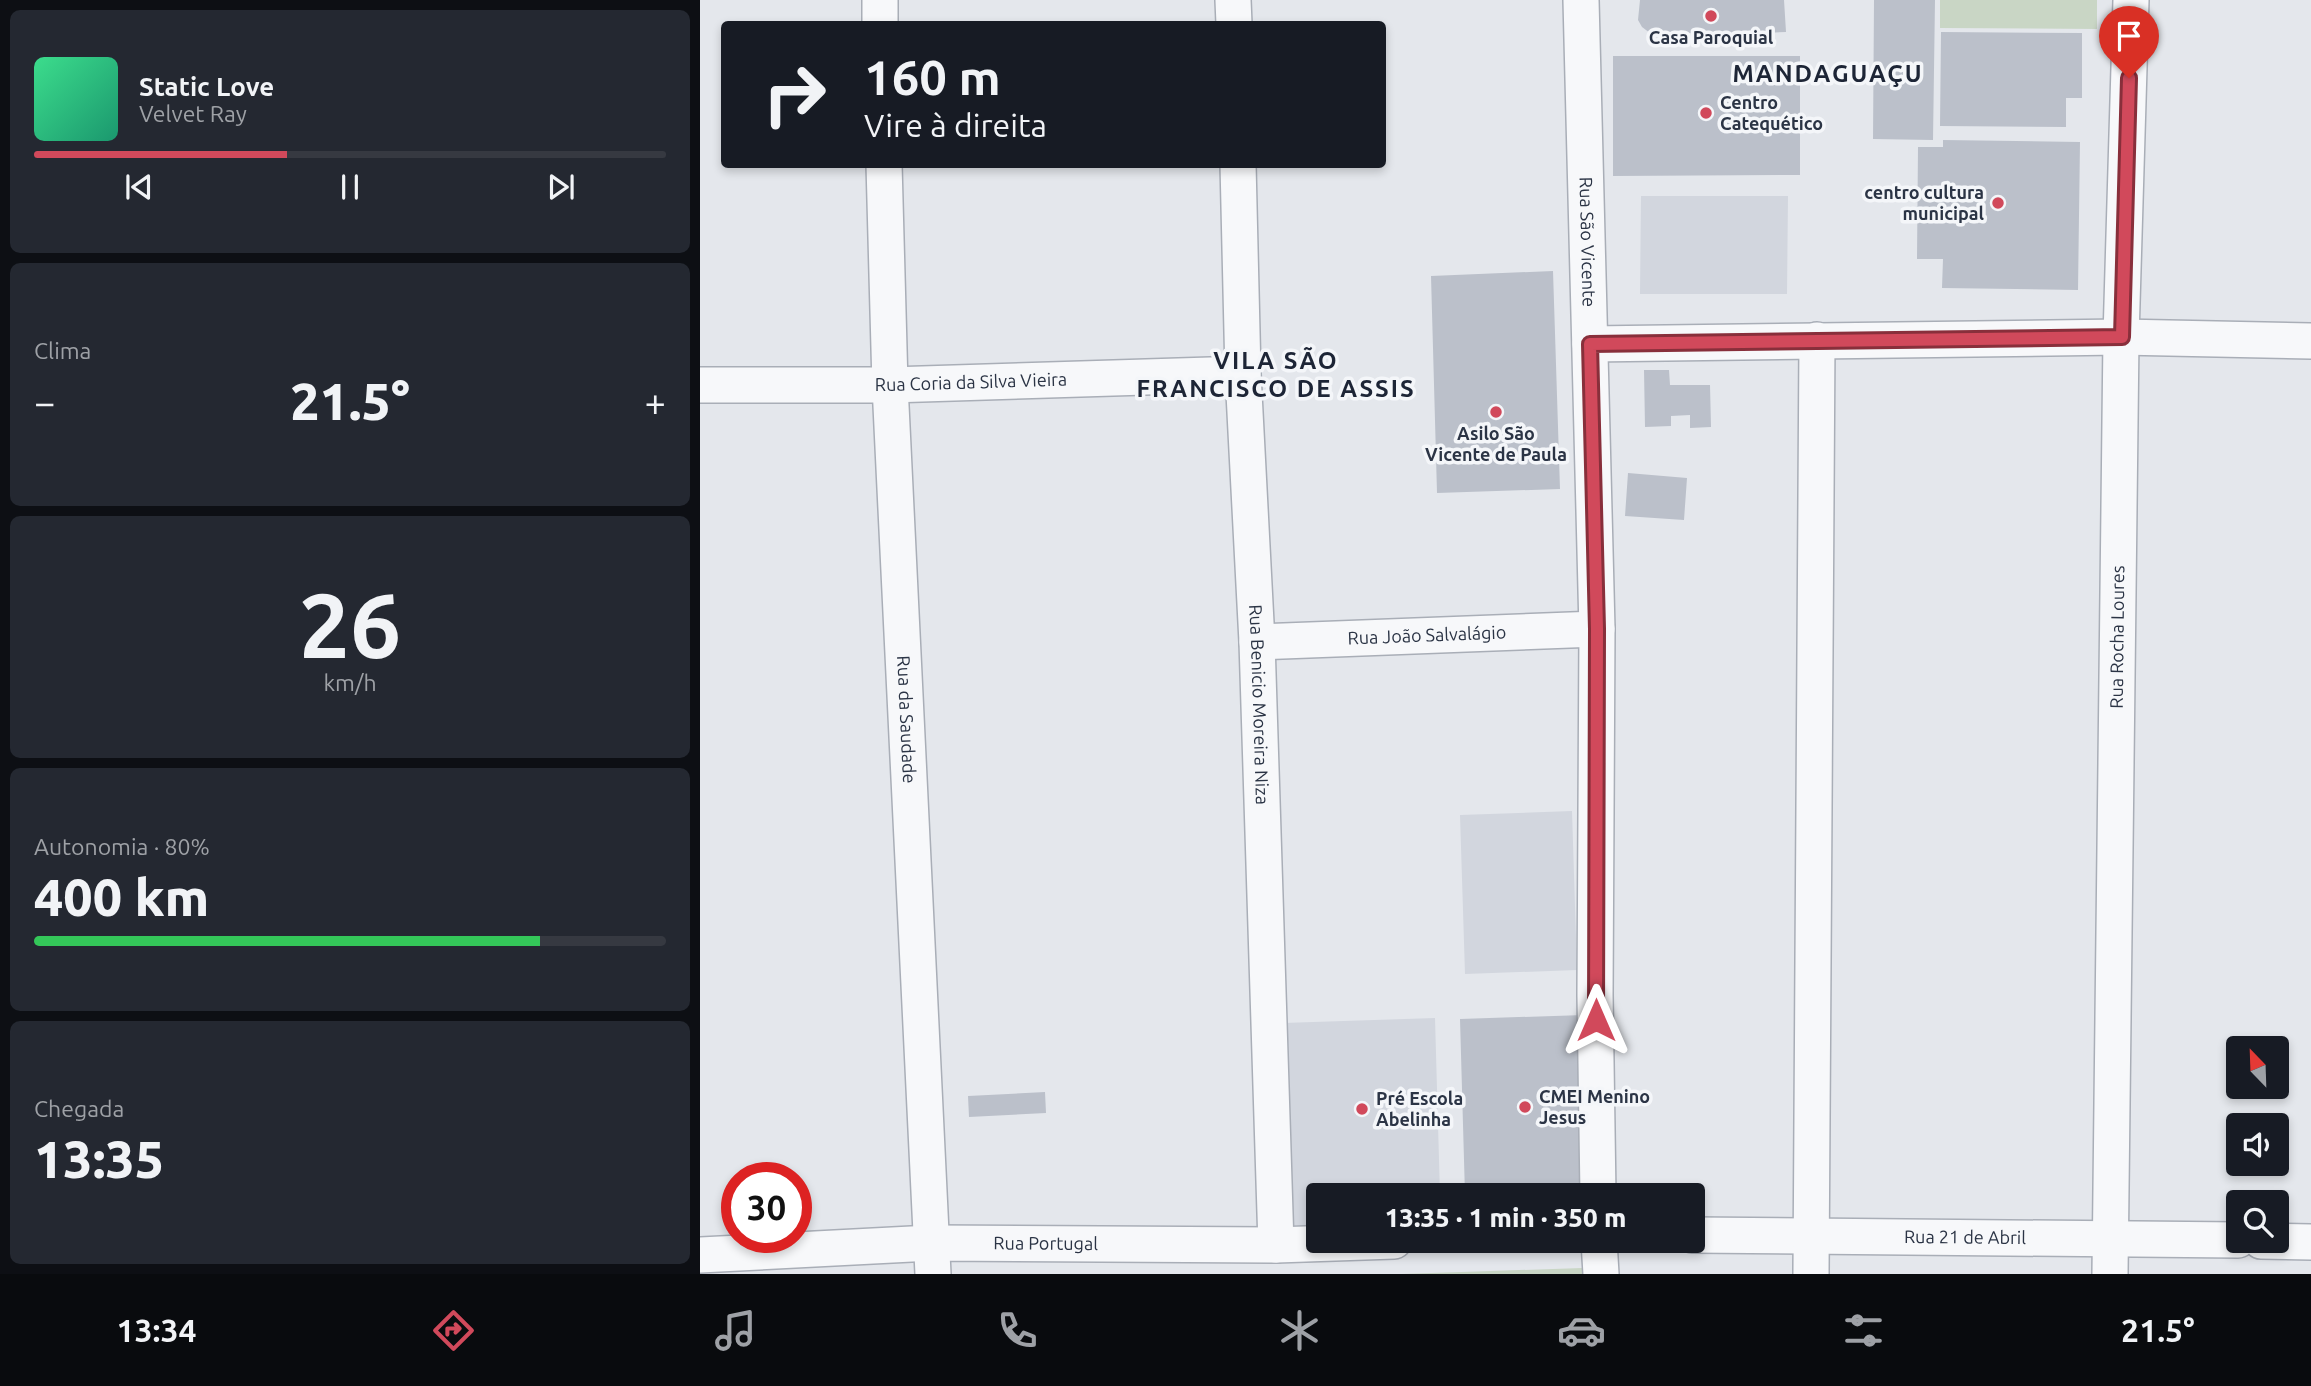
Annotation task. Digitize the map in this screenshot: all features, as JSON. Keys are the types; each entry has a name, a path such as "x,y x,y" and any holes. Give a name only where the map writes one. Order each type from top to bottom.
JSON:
{"street":[{"path":"880,0 880,21"},
{"path":"1233,0 1234,21"},
{"name":"Rua São Vicente","path":"1581,0 1597,629 1598,1183"},
{"name":"Rua Rocha Loures","path":"2110,1274 2122,337 2131,0"},
{"name":"Rua da Saudade","path":"884,168 890,385 932,1259"},
{"name":"Rua Benicio Moreira Niza","path":"1238,168 1243,374 1257,642 1276,1245"},
{"path":"1590,344 2122,337 2311,341"},
{"path":"1811,1274 1817,340"},
{"name":"Rua Coria da Silva Vieira","path":"700,385 890,385 1243,374"},
{"name":"Rua João Salvalágio","path":"1257,642 1597,629"},
{"name":"Rua 21 de Abril","path":"1705,1235 2226,1240"},
{"path":"2289,1242 2311,1242"},
{"name":"Rua Portugal","path":"700,1255 932,1259 1306,1244"},
{"path":"1600,1253 1601,1274"}],"shaded area":[{"path":"1641,196 1788,196 1787,294 1640,294"},
{"path":"1572,811 1577,970 1465,974 1460,815"},
{"name":"Pré Escola Abelinha","path":"1435,1018 1440,1183 1306,1183 1306,1225 1289,1226 1283,1023"}],"green space":[{"path":"1940,0 2097,0 2097,29 1940,28"},
{"path":"1582,1268 1582,1274 1401,1274"}],"building":[{"name":"Casa Paroquial","path":"1640,0 1784,0 1786,32 1699,36 1681,30 1654,36 1642,27 1638,20"},
{"path":"1874,0 1935,0 1933,140 1873,139"},
{"path":"1941,32 2082,33 2082,98 2066,98 2066,127 1940,126"},
{"name":"Centro Catequético","path":"1613,56 1800,56 1800,175 1613,176"},
{"name":"centro cultura municipal","path":"1943,140 2080,142 2078,290 1942,288 1943,259 1917,259 1918,147 1943,147"},
{"name":"Asilo São Vicente de Paula","path":"1553,271 1560,489 1437,493 1431,276"},
{"path":"1644,370 1669,370 1670,385 1710,385 1711,427 1690,428 1690,415 1671,416 1671,426 1645,427"},
{"path":"1628,473 1687,478 1684,520 1625,516"},
{"name":"CMEI Menino Jesus","path":"1584,1015 1591,1183 1465,1183 1460,1019"},
{"path":"1045,1092 1046,1113 969,1117 968,1096"}],"place":[{"name":"Casa Paroquial","path":"1711,16"},
{"name":"Centro Catequético","path":"1706,113"},
{"name":"centro cultura municipal","path":"1998,203"},
{"name":"Asilo São Vicente de Paula","path":"1496,412"},
{"name":"CMEI Menino Jesus","path":"1525,1107"},
{"name":"Pré Escola Abelinha","path":"1362,1109"}],"district":[{"name":"MANDAGUAÇU","path":"1828,74"},
{"name":"VILA SÃO FRANCISCO DE ASSIS","path":"1276,375"}],"route":[{"path":"1596,1020 1597,629 1590,344 2122,337 2129,78"}]}
